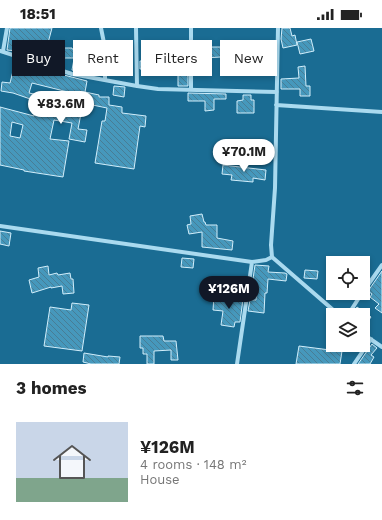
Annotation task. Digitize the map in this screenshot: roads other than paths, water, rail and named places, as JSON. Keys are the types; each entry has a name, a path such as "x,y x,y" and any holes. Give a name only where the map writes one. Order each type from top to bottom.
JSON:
{"street":[{"path":"7,28 2,51 72,74 158,89 277,92"},
{"path":"101,28 106,53 106,80"},
{"path":"136,28 137,86"},
{"path":"190,28 192,90"},
{"path":"278,28 271,245 272,257 330,308"},
{"path":"276,105 382,112"},
{"path":"0,226 252,262 266,260 272,257"},
{"path":"237,364 252,262"},
{"path":"370,282 382,265"},
{"path":"354,364 371,339 382,347"}]}
